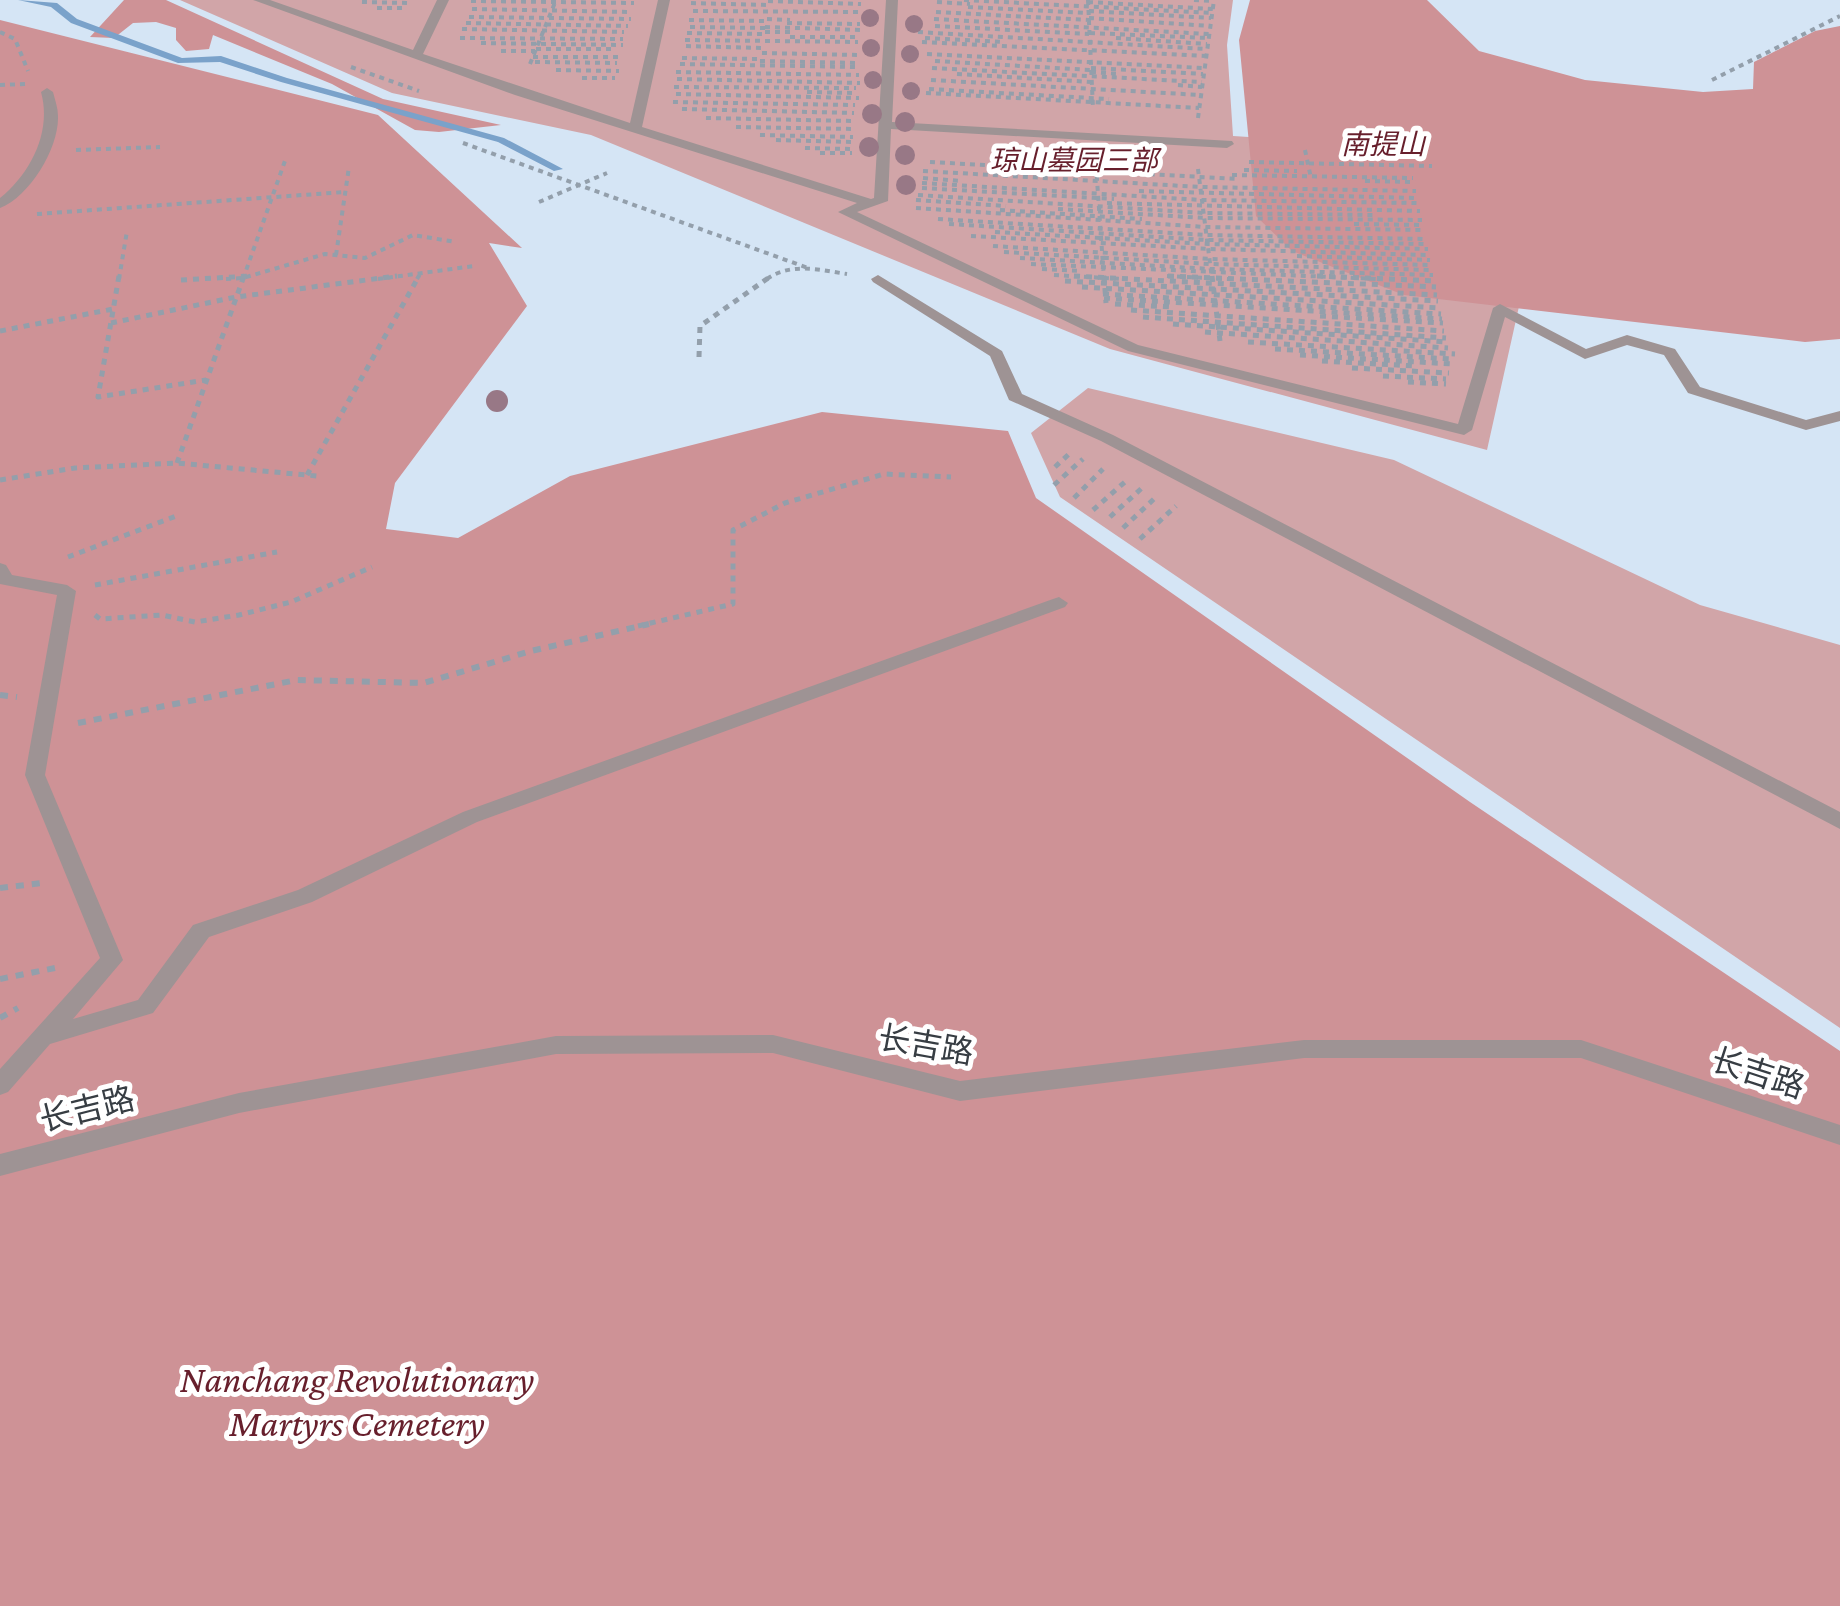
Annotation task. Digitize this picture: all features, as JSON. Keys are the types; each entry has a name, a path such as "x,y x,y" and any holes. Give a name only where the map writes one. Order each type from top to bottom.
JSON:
{"street":[{"path":"259,0 432,22 519,92 641,102 745,163 870,203"},
{"path":"641,102 660,18"},
{"path":"1227,144 1195,143 888,67 881,201 844,212 1133,348 1464,430 1500,308 1585,354 1627,340 1670,352 1694,390 1806,425 1840,416"},
{"path":"0,204 15,197 41,151 52,118 48,92"},
{"path":"878,279 997,354 1015,396 1198,485 1840,821"},
{"path":"0,1086 112,960 34,775 64,598 2,574"},
{"path":"43,1037 144,1007 201,931 305,896 470,817 1059,603"},
{"name":"长吉路","path":"0,1165 239,1103 556,1045 773,1044 960,1090 1304,1048 1581,1048 1840,1135"}],"path":[{"path":"964,0 1206,52"},
{"path":"1030,0 1089,12 1206,52"},
{"path":"1122,0 1206,52"},
{"path":"1194,0 1206,52 1195,143 1224,368"},
{"path":"936,16 1089,12 1206,52"},
{"path":"936,16 1089,12"},
{"path":"936,16 1206,52"},
{"path":"936,16 1206,52"},
{"path":"1712,80 1840,16"},
{"path":"432,22 660,18 765,28 888,67"},
{"path":"432,22 660,18 765,28 888,67"},
{"path":"432,22 660,18 765,28 888,67"},
{"path":"432,22 660,18 765,28 888,67"},
{"path":"432,22 660,18 765,28 888,67"},
{"path":"519,92 548,20"},
{"path":"765,28 888,67"},
{"path":"745,163 765,28"},
{"path":"929,65 1206,52"},
{"path":"929,65 1206,52"},
{"path":"929,65 1206,52"},
{"path":"929,65 1206,52"},
{"path":"929,65 1206,52"},
{"path":"712,126 754,105 888,67 1206,52"},
{"path":"929,65 1091,73 1206,52"},
{"path":"929,65 1091,73 1206,52"},
{"path":"641,102 754,105 888,67"},
{"path":"641,102 754,105 888,67"},
{"path":"525,75 641,102 754,105 888,67"},
{"path":"731,130 754,105 888,67"},
{"path":"641,102 754,105 888,67"},
{"path":"464,143 808,268 878,279"},
{"path":"1305,150 1358,403"},
{"path":"177,463 286,158"},
{"path":"1411,166 1464,430"},
{"path":"336,255 349,167"},
{"path":"539,202 607,173"},
{"path":"919,189 1209,256 1432,267"},
{"path":"919,189 1209,256 1432,267"},
{"path":"919,189 1209,256 1432,267"},
{"path":"919,189 1209,256 1432,267"},
{"path":"919,189 1209,256 1432,267"},
{"path":"20,215 345,192"},
{"path":"928,223 1209,256 1432,267"},
{"path":"127,231 98,397 206,380"},
{"path":"181,280 244,278 325,254 366,258 412,234 456,242"},
{"path":"969,238 1432,267"},
{"path":"904,240 1432,267"},
{"path":"991,251 1432,267"},
{"path":"932,254 1209,256 1432,267"},
{"path":"1068,289 1209,256"},
{"path":"1088,298 1209,256"},
{"path":"1031,301 1209,256"},
{"path":"1106,309 1209,256"},
{"path":"1125,316 1209,256"},
{"path":"1144,323 1209,256"},
{"path":"1163,330 1209,256"},
{"path":"1201,339 1209,256"},
{"path":"1013,263 1209,256 1432,267"},
{"path":"1029,268 1209,256 1432,267"},
{"path":"966,270 1209,256 1432,267"},
{"path":"1049,280 1209,256 1432,267"},
{"path":"1238,346 1328,263 1432,267"},
{"path":"111,323 236,298 474,266"},
{"path":"1432,267 1485,358"},
{"path":"699,357 700,326 778,271 808,268"},
{"path":"308,475 420,273"},
{"path":"0,330 113,309"},
{"path":"0,480 75,468 177,463 316,476"},
{"path":"42,730 297,680 424,684 530,651 734,604 734,530 785,503 884,474 951,477"},
{"path":"1123,528 1180,476"},
{"path":"1140,538 1198,485"},
{"path":"2,574 179,516"},
{"path":"64,598 276,552"},
{"path":"64,598 100,618 162,614 195,622 290,602 372,568"}],"green space":[{"path":"124,0 166,0 383,99 501,125 439,132 415,130 332,84 213,35 209,49 186,51 176,40 176,28 156,22 133,23 114,38 90,37"},
{"name":"琼山墓园三部","path":"180,0 1233,0 1227,45 1233,136 1397,146 1532,248 1487,450 1110,349 591,135 392,93"},
{"name":"南提山","path":"1250,0 1427,0 1479,51 1585,80 1703,92 1753,89 1754,62 1815,31 1840,26 1840,339 1805,342 1404,295 1292,251 1256,216 1239,40"},
{"name":"Nanchang Revolutionary Martyrs Cemetery","path":"0,20 378,115 522,248 489,243 527,306 395,483 386,529 458,538 570,476 822,412 1008,431 1036,498 1470,802 1840,1051 1840,1606 0,1606"},
{"path":"1088,388 1394,460 1700,605 1840,645 1840,1028 1060,497 1031,433"}],"waterway":[{"path":"22,0 54,5 74,21 181,61 221,59 501,140 558,169"}]}
